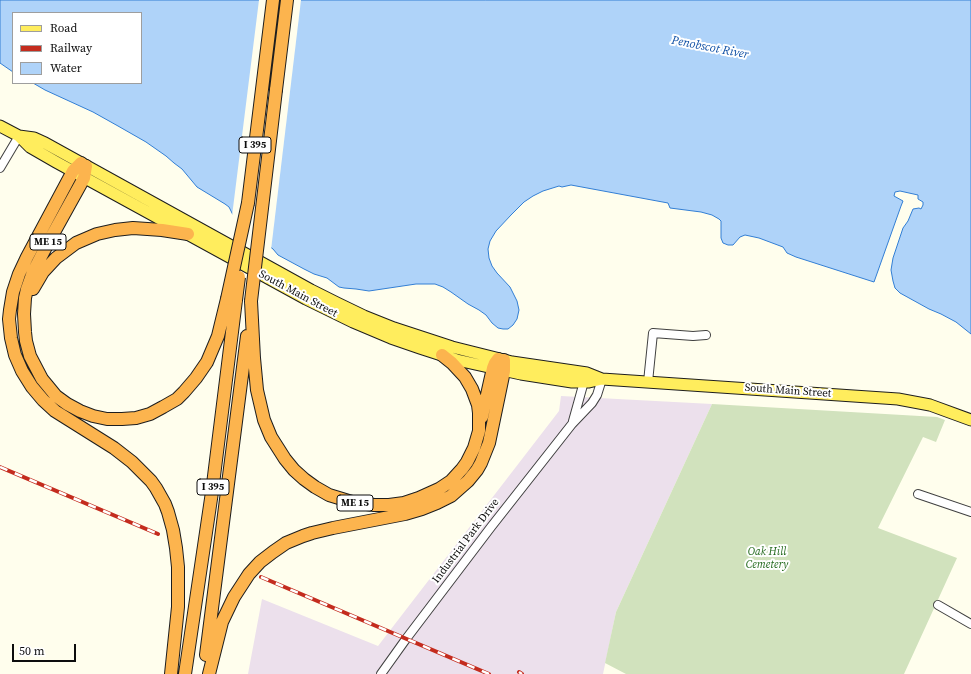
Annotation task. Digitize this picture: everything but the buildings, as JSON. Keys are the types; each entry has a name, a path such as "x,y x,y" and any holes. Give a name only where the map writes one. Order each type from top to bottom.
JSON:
{"highway":[{"name":"I 395","path":"248,203 273,0"},
{"name":"I 395","path":"204,674 287,0"},
{"name":"ME 15","path":"81,170 30,280 25,298 24,323 26,341 30,356 46,385 56,396 74,408 94,416 107,419 129,419 150,414 170,404 184,392 207,362 232,299 248,203"},
{"path":"81,170 27,257 16,283 11,301 9,319 11,338 15,355 22,371 40,397 55,411 114,448 132,462 151,481 165,504 173,530 178,567 178,607 171,674"},
{"path":"24,323 30,295 38,279 56,258 76,244 103,232 127,228 150,229 188,234"},
{"name":"I 395","path":"185,674 212,492 232,299"},
{"name":"ME 15","path":"251,301 257,390 267,429 278,449 294,470 322,491 344,500 382,505 396,504 418,498 439,489 451,481 471,456 479,431 478,405 472,389 465,377 457,367 442,355"},
{"path":"479,431 500,364"},
{"path":"209,674 219,631 232,601 249,574 260,562 273,552 286,543 312,533 396,516 422,509 451,496 468,481 477,470 487,450 491,435 500,364"}],"main road":[{"name":"South Main Street","path":"0,126 19,136 39,140 81,170 188,234 325,309 378,333 442,355 500,364"},
{"name":"South Main Street","path":"81,170 350,310 415,335 500,364 559,380 585,378 593,382 602,379 898,399 930,406 971,420"}],"street":[{"path":"0,168 19,136"},
{"path":"648,382 653,333 693,336 706,335"},
{"name":"Industrial Park Drive","path":"572,424 585,378"},
{"name":"Industrial Park Drive","path":"380,674 491,527 572,424 592,403 597,395 602,379"},
{"path":"918,494 971,512"},
{"path":"938,605 971,624"}],"shaded area":[{"path":"561,396 712,404 616,612 603,674 248,674 262,599 378,646 559,411"}],"green space":[{"name":"Oak Hill Cemetery","path":"712,404 937,417 945,420 936,442 923,437 878,528 957,558 904,674 626,674 605,663 616,612"}],"water":[{"name":"Penobscot River","path":"0,0 971,0 971,334 956,322 900,293 895,288 891,270 893,258 903,228 913,209 921,209 923,205 923,202 918,199 918,195 900,191 895,192 894,196 903,201 874,282 796,257 787,253 783,247 759,238 745,235 740,237 733,245 723,243 721,238 721,221 712,215 670,208 668,203 571,185 562,187 559,186 543,191 524,202 496,231 490,241 488,249 492,266 510,287 517,301 519,310 517,319 508,329 498,328 479,310 443,287 435,284 416,284 369,291 339,287 327,278 314,274 278,255 273,249 249,231 233,215 229,207 197,187 182,169 146,142 93,112 35,84 142,84 142,12 12,12 12,71 0,63"}],"pier":[{"path":"259,0 301,0 271,250 248,232 232,216"}],"railway":[{"path":"0,467 158,534"},
{"path":"261,577 489,674"}]}
